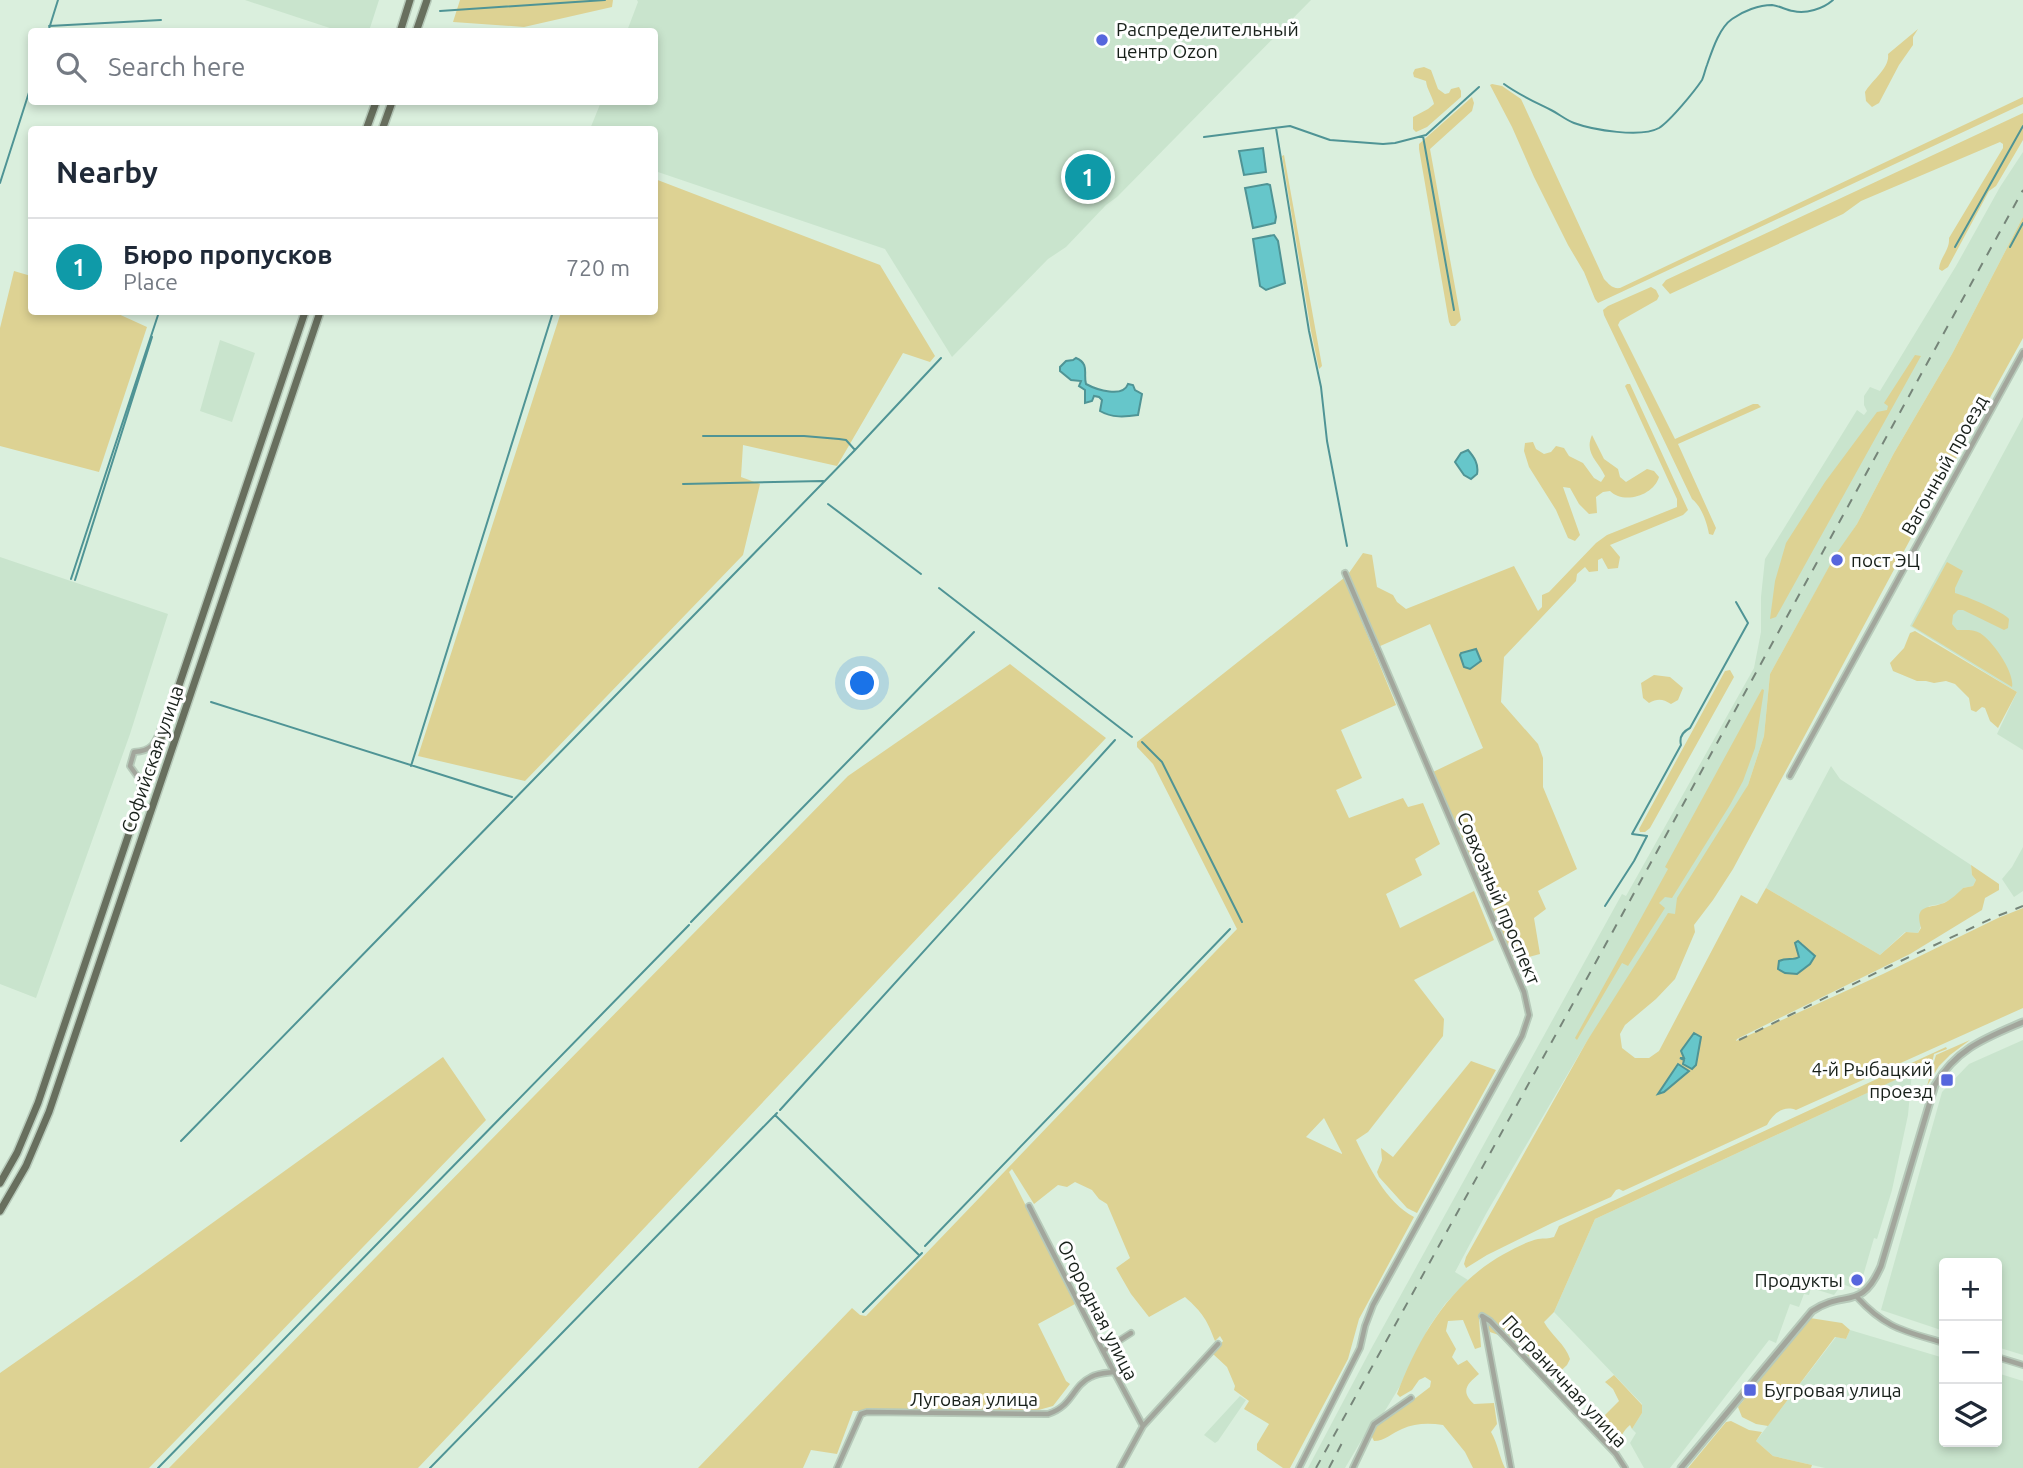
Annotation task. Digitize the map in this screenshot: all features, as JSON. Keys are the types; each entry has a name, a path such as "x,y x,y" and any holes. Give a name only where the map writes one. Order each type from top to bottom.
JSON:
{"main road":[{"path":"401,28 410,0"},
{"path":"417,28 427,0"},
{"path":"367,126 375,105"},
{"path":"383,126 391,105"},
{"name":"Софийская улица","path":"0,1183 17,1153 38,1103 304,315"},
{"name":"Софийская улица","path":"0,1211 26,1166 49,1112 319,315"}],"street":[{"name":"Вагонный проезд","path":"1790,776 2023,352"},
{"name":"Совхозный проспект","path":"1300,1468 1357,1354 1373,1305 1522,1036 1528,1015 1524,992 1345,573"},
{"path":"131,827 141,788 136,773 130,766 134,752 142,752 153,746 170,711"},
{"path":"1681,1468 1798,1326 1818,1307 1857,1297 1870,1288 1881,1266 1929,1100 1940,1076 1951,1062 1965,1051 2023,1022"},
{"name":"Огородная улица","path":"1030,1206 1143,1426"},
{"path":"1857,1297 1877,1317 1894,1327 1939,1341"},
{"name":"Пограничная улица","path":"1511,1468 1482,1316 1490,1321 1616,1454 1625,1468"},
{"path":"1103,1352 1131,1333"},
{"path":"1120,1468 1143,1426 1218,1344"},
{"path":"2002,1359 2023,1365"},
{"name":"Луговая улица","path":"837,1468 861,1414 1048,1414 1067,1404 1085,1380 1094,1375 1114,1373"},
{"path":"1353,1468 1374,1424 1411,1398"}],"shaded area":[{"path":"245,0 379,0 370,28 330,28"},
{"path":"460,0 613,0 612,7 524,27 453,22"},
{"path":"637,0 1311,0 1117,197 1066,247 1048,259 952,357 885,249 658,172 658,126 591,126 600,105 658,105 658,28 628,28"},
{"path":"1918,29 1913,37 1913,45 1879,103 1872,107 1866,101 1865,92 1883,69 1888,54"},
{"path":"1424,67 1431,70 1438,89 1445,94 1459,87 1461,97 1427,127 1416,132 1413,129 1413,117 1434,104 1426,81 1414,77 1415,69"},
{"path":"1490,85 1502,86 1521,99 1604,279 1617,288 2023,97 2023,104 1598,303 1534,177"},
{"path":"1472,97 1472,111 1430,149 1461,320 1451,326 1419,144"},
{"path":"2023,113 2023,140 1996,186 1989,191 1948,267 1942,271 1939,269 1949,238 2003,148 2000,142 1861,201 1843,214 1670,294 1662,285 1666,280"},
{"path":"2023,152 2023,217 1952,354 1770,674 1764,736 1748,785 1684,905 1587,1041 1455,1272 1468,1280 1445,1304 1429,1327 1400,1386 1380,1419 1371,1424 1345,1468 1308,1468 1622,894 1626,896 1754,668 1761,632 1765,559 1857,410 1864,415 1867,411 1864,396 1870,387 1880,391"},
{"path":"1284,155 1322,366 1319,369 1282,156"},
{"path":"658,180 880,265 935,356 930,362 903,353 837,466 743,445 741,477 760,484 743,555 525,781 418,756 560,315 658,315"},
{"path":"2023,217 2023,338 1932,502 1926,501 1914,521 1918,525 1733,869 1694,925 1695,932 1675,979 1625,1025 1620,1034 1622,1048 1635,1058 1649,1058 1659,1051 1741,895 1757,904 1766,888 1880,955 1906,932 1918,933 1921,928 1921,911 1944,903 1963,888 1973,886 1976,880 1972,875 1971,865 1999,884 1999,890 1985,898 1982,910 1910,954 1736,1041 2023,908 2023,1008 1796,1110 1783,1110 1775,1114 1767,1125 1623,1191 1616,1190 1611,1197 1552,1223 1466,1268 1466,1257 1587,1041 1668,913 1675,914 1677,898 1748,785 1764,736 1770,674 1952,354","holes":["1802,943 1807,949 1810,964 1800,972 1795,959 1799,958","1678,1064 1689,1071 1664,1092"]},
{"path":"14,271 28,275 28,315 121,315 147,327 99,472 0,446 0,328"},
{"path":"1651,287 1659,296 1657,300 1620,321 1618,325 1675,439 1753,404 1761,407 1678,444 1716,528 1713,535 1709,534 1704,515 1692,499 1604,315 1603,310 1608,306"},
{"path":"220,340 255,353 232,422 200,411"},
{"path":"1915,355 1921,356 1776,617 1770,619 1775,581 1786,543 1825,482 1877,412 1887,410 1888,406 1884,403"},
{"path":"1630,384 1688,510 1683,515 1610,545 1620,557 1618,568 1608,569 1602,558 1598,560 1598,571 1589,572 1585,567 1577,574 1576,581 1504,657 1501,702 1538,744 1543,758 1543,787 1577,869 1538,891 1546,909 1534,918 1540,954 1514,961 1433,772 1483,748 1430,624 1378,647 1349,573 1363,553 1372,555 1377,587 1393,595 1406,609 1514,566 1538,611 1542,607 1542,595 1549,592 1596,543 1607,535 1677,507 1677,499 1625,386"},
{"path":"2023,417 2023,750 1997,734 2017,692 1910,626"},
{"path":"1592,435 1604,459 1618,469 1620,477 1626,482 1647,469 1654,471 1659,477 1651,489 1638,496 1623,497 1610,491 1603,492 1596,497 1597,513 1589,514 1579,504 1570,488 1563,487 1580,535 1575,541 1568,538 1556,510 1529,467 1524,451 1525,443 1533,442 1536,449 1544,454 1551,452 1556,446 1564,448 1569,456 1583,463 1594,478 1601,482 1605,476 1591,452"},
{"path":"0,557 168,614 130,734 36,998 0,984"},
{"path":"1947,562 1963,571 1955,593 1993,608 2009,619 2008,628 2004,630 1958,610 1953,615 1952,624 1957,630 1980,633 1991,643 2007,666 2012,687 1912,626"},
{"path":"1344,578 1396,705 1341,730 1362,778 1336,790 1349,818 1403,798 1408,807 1423,803 1440,844 1415,859 1422,875 1386,894 1400,928 1474,891 1494,940 1414,980 1444,1019 1443,1036 1368,1132 1356,1140 1387,1193 1414,1217 1359,1319 1348,1359 1290,1468 1283,1468 1257,1450 1257,1444 1269,1424 1244,1409 1249,1401 1234,1390 1235,1386 1227,1367 1213,1354 1223,1341 1220,1336 1215,1341 1207,1322 1196,1308 1185,1297 1149,1317 1131,1294 1116,1268 1130,1258 1107,1204 1092,1190 1075,1182 1067,1187 1058,1185 1034,1204 1012,1169 1009,1172 1075,1304 1038,1324 1066,1381 1070,1384 1053,1406 1035,1411 853,1411 837,1454 811,1450 803,1468 698,1468 852,1308 860,1315 866,1316 1237,929 1153,764 1137,747 1137,742","holes":["1324,1118 1342,1154 1306,1137"]},
{"path":"1915,631 2017,692 1998,728 1990,721 1985,708 1982,707 1976,712 1971,710 1969,698 1955,684 1946,681 1917,681 1893,671 1890,663 1904,648 1910,633"},
{"path":"1010,664 1106,738 418,1468 169,1468 848,776"},
{"path":"1730,670 1734,677 1650,828 1640,832 1639,829 1725,671"},
{"path":"1654,675 1670,677 1683,688 1678,700 1671,704 1660,700 1649,703 1643,698 1641,683"},
{"path":"1762,689 1764,690 1755,748 1743,781 1672,898 1665,897 1659,903 1665,908 1628,966 1622,963 1577,1040 1575,1038 1668,869 1665,867"},
{"path":"1831,766 1840,779 1971,865 1972,875 1976,880 1973,886 1963,888 1954,898 1929,906 1918,933 1905,932 1880,955 1766,888"},
{"path":"2023,847 2023,891 2014,897 2002,879"},
{"path":"1970,1040 1939,1066 1927,1086 1936,1055"},
{"path":"2023,1040 2023,1355 2002,1349 2002,1258 1939,1258 1939,1329 1881,1310 1942,1092 1969,1064"},
{"path":"1946,1047 1947,1049 1934,1054 1932,1063 1595,1219 1554,1312 1544,1322 1570,1359 1551,1380 1513,1340 1490,1332 1485,1320 1479,1319 1481,1347 1475,1349 1463,1320 1448,1321 1446,1331 1456,1349 1452,1357 1458,1365 1467,1360 1479,1374 1468,1384 1467,1395 1474,1404 1494,1403 1497,1424 1491,1432 1505,1468 1473,1468 1465,1452 1443,1425 1412,1426 1374,1441 1371,1435 1376,1425 1430,1387 1431,1381 1425,1377 1419,1380 1412,1390 1400,1397 1397,1394 1415,1353 1438,1314 1467,1281 1485,1266 1525,1243 1554,1237 1559,1226"},
{"path":"443,1057 486,1120 149,1468 0,1468 0,1373"},
{"path":"1471,1061 1496,1070 1417,1213 1407,1208 1379,1177 1377,1172 1382,1160 1381,1148 1393,1157"},
{"path":"1912,1072 1908,1115 1892,1190 1859,1290 1842,1284 1834,1295 1811,1288 1809,1295 1804,1294 1799,1307 1790,1304 1776,1343 1769,1340 1670,1468 1644,1468 1630,1443 1636,1433 1632,1429 1642,1413 1642,1404 1554,1312 1595,1219"},
{"path":"1810,1318 1842,1323 1850,1330 1846,1339 1835,1337 1768,1426 1742,1417 1738,1407"},
{"path":"1850,1330 1939,1357 1939,1447 2002,1447 2002,1375 2023,1381 2023,1468 1825,1468 1773,1456 1756,1441 1836,1337 1846,1339"},
{"path":"1614,1375 1642,1405 1642,1413 1632,1429 1630,1425 1625,1430 1614,1449 1593,1427 1619,1401 1613,1389 1605,1382"},
{"path":"1240,1396 1246,1400 1215,1443 1204,1435"},
{"path":"1731,1421 1749,1430 1762,1432 1756,1441 1773,1456 1812,1465 1811,1468 1688,1468 1726,1422"}],"water":[{"path":"1263,148 1266,172 1244,175 1239,151"},
{"path":"1270,185 1275,223 1253,228 1245,188"},
{"path":"1274,235 1278,241 1285,283 1266,290 1260,286 1253,239"},
{"path":"1076,358 1083,363 1086,384 1115,392 1121,391 1128,384 1133,385 1135,390 1142,394 1138,415 1109,415 1100,411 1102,400 1099,397 1094,396 1092,401 1085,403 1085,390 1079,386 1081,381 1071,380 1060,371 1066,361"},
{"path":"1468,450 1477,467 1477,474 1471,479 1464,475 1455,462 1461,453"},
{"path":"1476,649 1481,661 1470,669 1464,667 1461,653"},
{"path":"1798,941 1815,956 1810,964 1797,974 1785,973 1778,969 1779,961 1799,957 1795,943"},
{"path":"1694,1033 1701,1037 1696,1065 1692,1069 1683,1064 1684,1060 1680,1058 1684,1058 1681,1051"},
{"path":"1678,1064 1689,1071 1658,1094"}],"waterway":[{"path":"49,28 58,0"},
{"path":"440,11 605,0"},
{"path":"1504,84 1574,123 1617,132 1651,131 1669,119 1698,85 1720,34 1732,19 1762,6 1772,5 1803,12 1819,8 1833,0"},
{"path":"49,26 161,20"},
{"path":"1204,137 1290,126 1330,140 1395,143 1426,135 1479,87"},
{"path":"0,183 28,96"},
{"path":"1955,247 2023,126"},
{"path":"1276,128 1309,331 1321,387 1327,441 1347,546"},
{"path":"1423,136 1454,310"},
{"path":"2010,247 2023,223"},
{"path":"71,579 158,315"},
{"path":"411,766 552,315"},
{"path":"75,580 152,337"},
{"path":"181,1141 855,450 941,358"},
{"path":"703,436 804,436 839,439 846,440 855,450"},
{"path":"683,484 823,481"},
{"path":"828,504 921,574"},
{"path":"939,588 1132,737"},
{"path":"1605,906 1647,836 1632,834 1681,745 1682,735 1690,728 1748,623 1736,602"},
{"path":"691,922 974,632"},
{"path":"211,702 512,797"},
{"path":"780,1110 1115,740"},
{"path":"1142,742 1162,762 1242,922"},
{"path":"158,1468 689,925"},
{"path":"925,1246 1230,929"},
{"path":"430,1468 777,1113"},
{"path":"775,1115 919,1255"},
{"path":"863,1312 922,1253"}],"railway":[{"path":"1316,1468 2023,190"},
{"path":"1739,1040 1890,966 2023,906"},
{"path":"1329,1468 1342,1443"}],"place":[{"name":"Распределительный центр Ozon","path":"1102,40"},
{"name":"Бюро пропусков","path":"1088,177"},
{"name":"пост ЭЦ","path":"1837,560"},
{"name":"4-й Рыбацкий проезд","path":"1947,1080"},
{"name":"Продукты","path":"1857,1280"},
{"name":"Бугровая улица","path":"1750,1390"}]}
